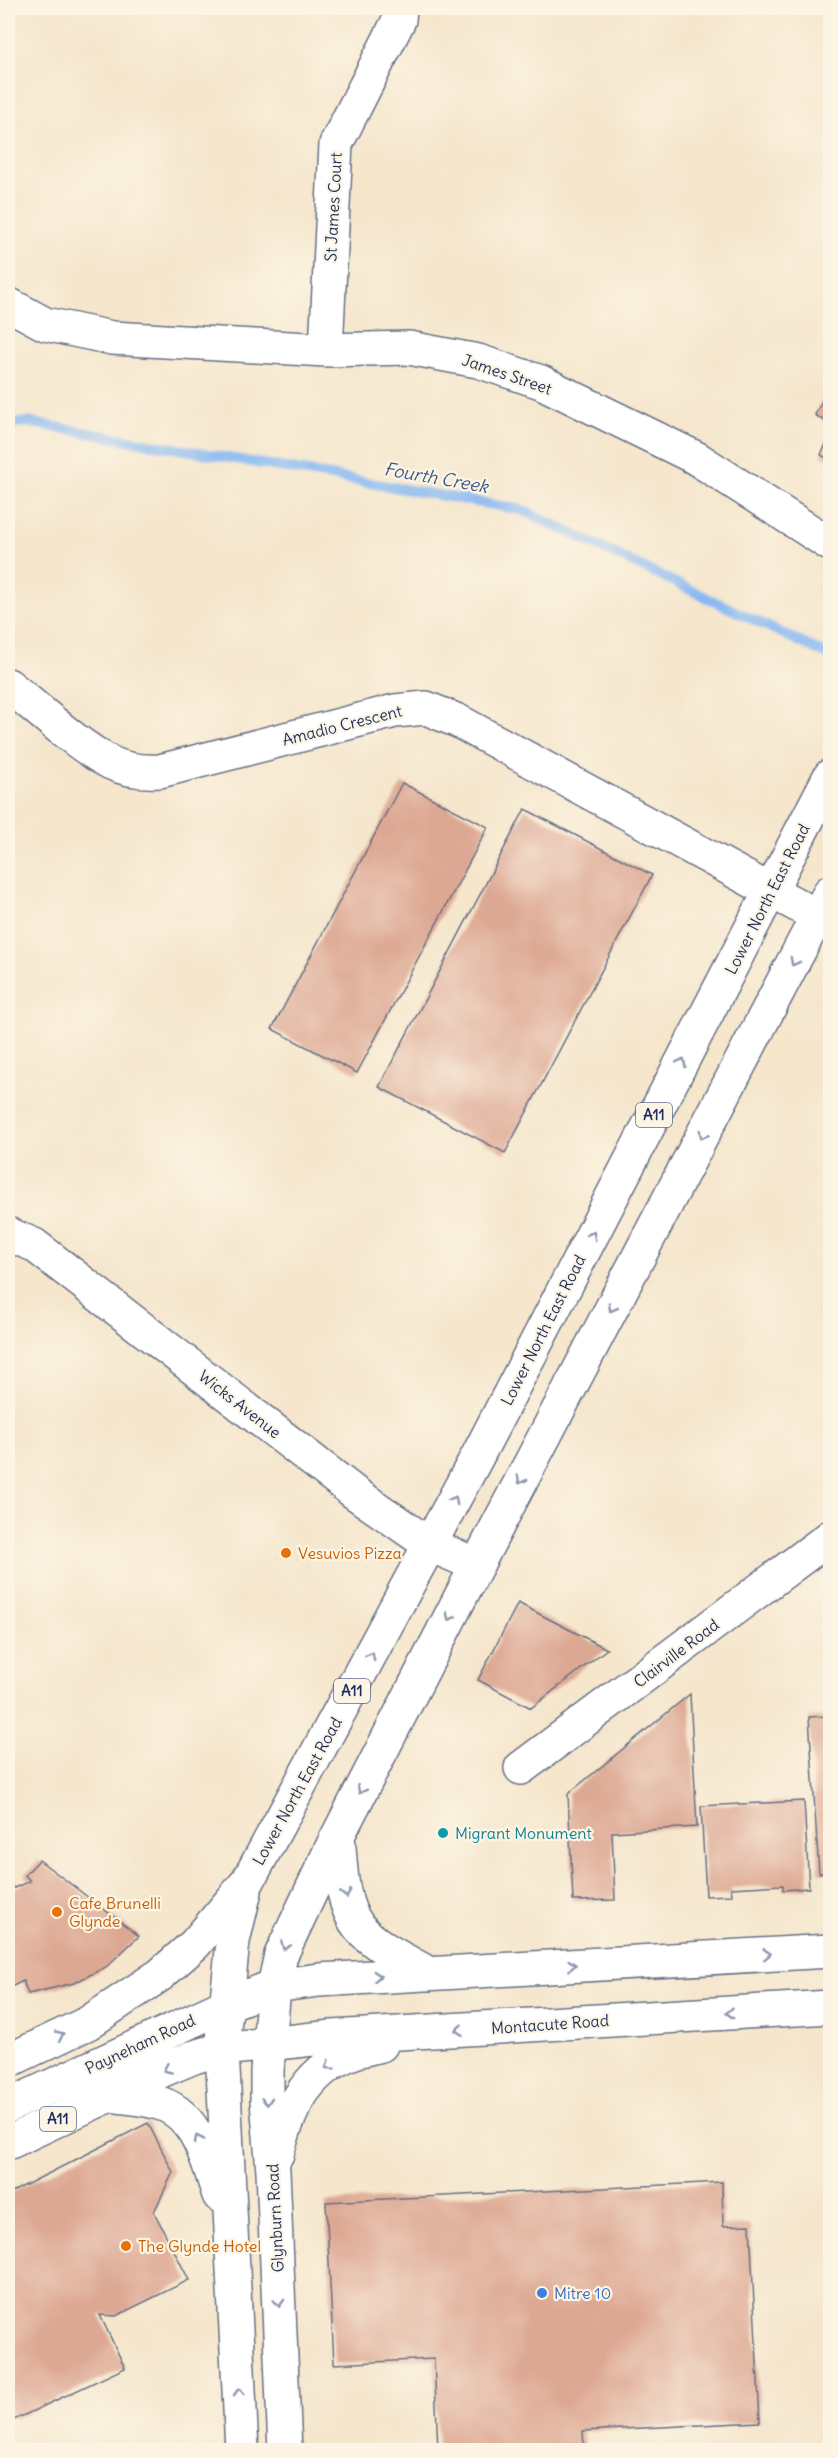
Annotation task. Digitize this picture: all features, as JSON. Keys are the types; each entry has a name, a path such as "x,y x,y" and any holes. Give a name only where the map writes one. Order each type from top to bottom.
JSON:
{"main road":[{"name":"St James Court","path":"326,350 336,144 399,20 400,8"},
{"name":"James Street","path":"8,304 45,324 112,338 326,350 410,348 478,361 541,382 696,458 831,544"},
{"name":"Amadio Crescent","path":"8,685 112,764 148,772 160,771 395,711 426,708 458,722 771,890 826,910"},
{"name":"Lower North East Road","path":"8,2061 88,2022 160,1975 195,1944 248,1881 430,1545 831,776"},
{"path":"826,910 477,1565 296,1919 281,1955 274,1986 311,1980 831,1951"},
{"name":"Wicks Avenue","path":"8,1234 34,1245 355,1492 430,1545 477,1565"},
{"name":"Clairville Road","path":"521,1768 831,1537"},
{"path":"338,1836 344,1892 352,1917 358,1926 382,1946 429,1974"},
{"name":"Lower North East Road","path":"226,2005 235,1932 248,1881"},
{"name":"Payneham Road","path":"8,2106 226,2005 274,1986"},
{"name":"Glynburn Road","path":"274,1986 267,2101 273,2171 285,2451"},
{"path":"226,2005 222,2049 242,2451"},
{"name":"Montacute Road","path":"269,2043 831,2007"},
{"path":"273,2171 290,2114 308,2084 345,2056 423,2032"},
{"name":"Payneham Road","path":"8,2143 194,2057 222,2049 269,2043"},
{"path":"108,2095 158,2102 183,2116 197,2135 232,2234"}],"building":[{"path":"830,385 830,424 815,415"},
{"path":"830,436 830,460 821,455"},
{"path":"402,783 488,827 357,1073 272,1029"},
{"path":"525,809 652,875 505,1153 379,1087"},
{"path":"518,1603 607,1649 531,1708 478,1680"},
{"path":"690,1694 697,1827 612,1832 615,1900 573,1901 568,1794"},
{"path":"830,1716 830,1872 819,1873 809,1717"},
{"path":"804,1801 809,1888 783,1890 783,1885 731,1888 732,1895 706,1896 701,1806"},
{"name":"Cafe Brunelli Glynde","path":"39,1860 139,1936 106,1967 74,1983 28,1994 23,1981 9,1988 8,1985 8,1882 14,1888 30,1881 25,1875"},
{"path":"148,2123 173,2172 154,2212 189,2280 116,2316 100,2315 125,2368 14,2420 8,2406 8,2194"},
{"name":"Mitre 10","path":"722,2182 723,2226 750,2225 760,2422 583,2431 584,2450 438,2450 434,2359 334,2364 326,2202"}],"waterway":[{"name":"Fourth Creek","path":"8,424 27,422 522,510 830,656"}],"place":[{"name":"Vesuvios Pizza","path":"286,1553"},
{"name":"Migrant Monument","path":"443,1833"},
{"name":"Cafe Brunelli Glynde","path":"57,1912"},
{"name":"The Glynde Hotel","path":"126,2246"},
{"name":"Mitre 10","path":"542,2293"}]}
